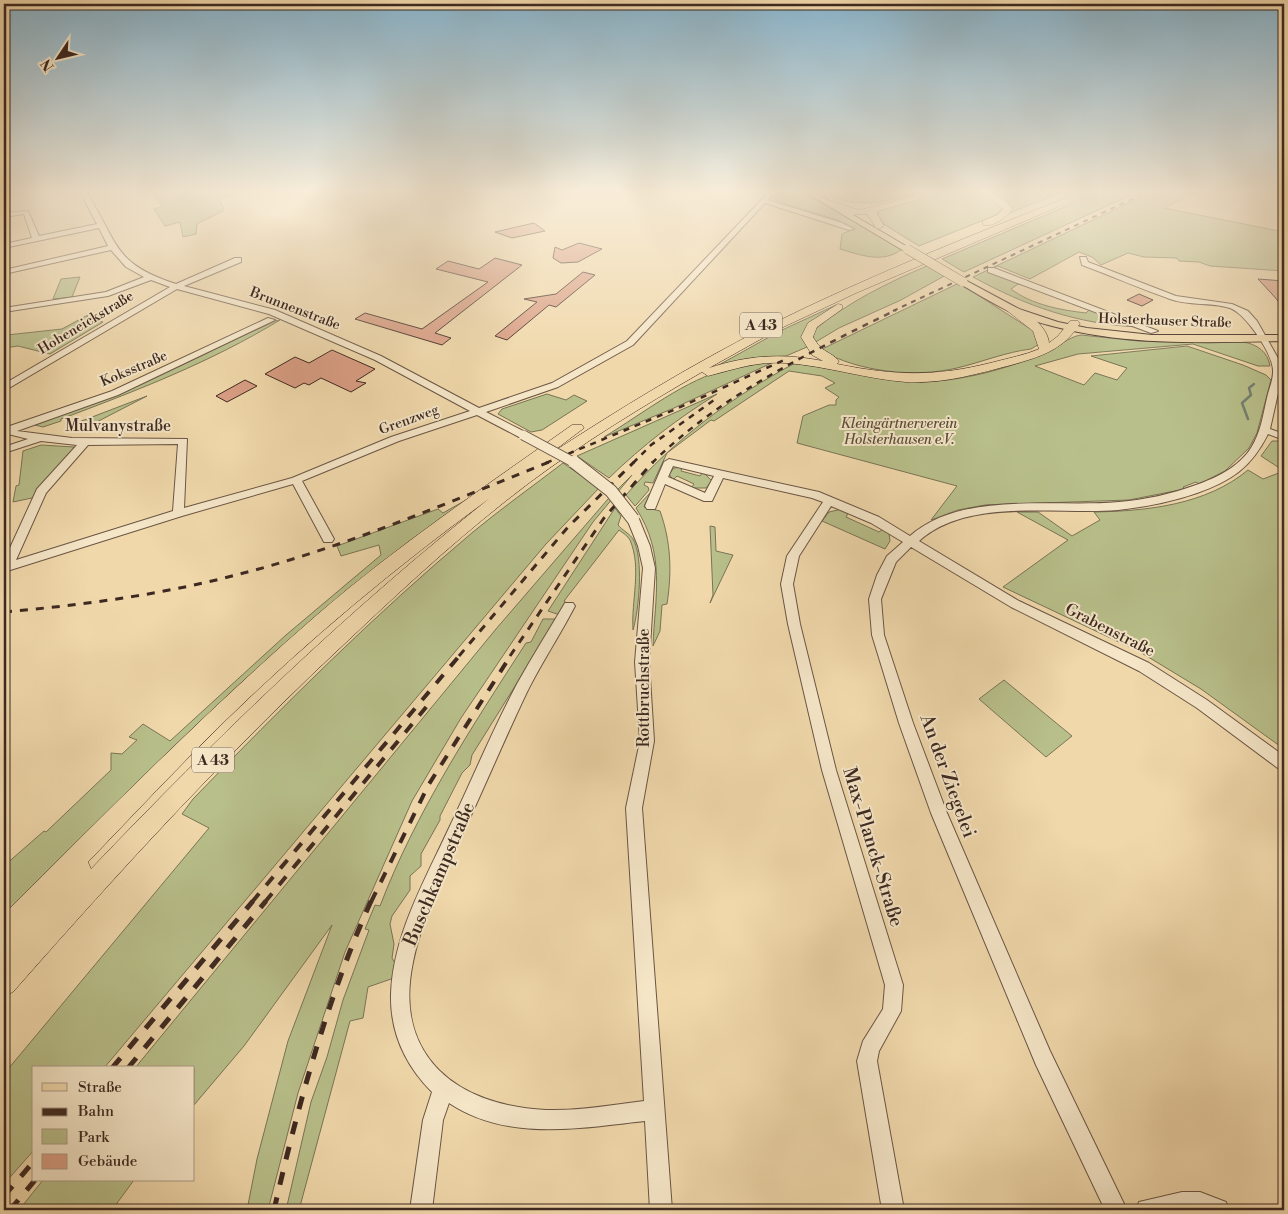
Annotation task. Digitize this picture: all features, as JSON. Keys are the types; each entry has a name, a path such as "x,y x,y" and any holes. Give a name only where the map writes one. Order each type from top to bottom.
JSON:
{"highway":[{"name":"A 43","path":"4,952 99,848 366,586 466,507 573,431 625,399 730,340 797,307 928,249"},
{"name":"A 43","path":"4,984 72,906 163,810 320,655 436,550 578,442 690,373 776,326 951,249"},
{"path":"897,271 812,325 807,338 811,346 820,354 840,364 904,375 958,371 1034,350 1043,346 1068,325"},
{"path":"1011,308 1039,331 1043,338 1043,346"},
{"path":"635,406 713,370 755,360 801,359 899,378 948,377 1042,352 1056,346 1068,325"},
{"path":"4,932 219,714 325,618 366,586"}],"main road":[{"name":"Holsterhauser Straße","path":"911,249 967,280 1011,308 1068,325 1129,337 1284,332"},
{"name":"Holsterhauser Straße","path":"967,280 1019,305 1068,325 1124,330 1262,334 1284,338"}],"street":[{"path":"4,272 106,249"},
{"name":"Brunnenstraße","path":"114,249 127,264 151,277 271,312 391,364 477,412"},
{"name":"Grenzweg","path":"5,568 178,513 296,480 395,440 560,384 630,342 641,333 721,249"},
{"path":"1084,259 1085,263 1174,298 1235,307 1245,312 1262,334 1281,376"},
{"name":"Hoheneickstraße","path":"4,388 178,286 238,260"},
{"path":"991,270 1154,330"},
{"path":"4,310 108,294 151,277"},
{"name":"Koksstraße","path":"5,431 115,393 271,320"},
{"name":"An der Ziegelei","path":"1116,1210 1043,1058 983,922 923,768 878,635 876,599 882,575 891,559 911,541 935,524 954,517 988,509 1009,507 1118,506 1153,502 1188,494 1219,481 1244,463 1255,450 1265,430 1281,376"},
{"name":"Rottbruchstraße","path":"477,412 587,470 613,492 633,519 640,533 649,568 642,662 647,741 634,808 661,1210"},
{"path":"1265,430 1284,437"},
{"name":"Mulvanystraße","path":"5,431 40,439 84,443 183,441 178,513"},
{"name":"Mulvanystraße","path":"4,450 40,439"},
{"path":"5,568 41,492 84,443"},
{"path":"651,506 668,462 802,492 875,520 911,541"},
{"path":"662,478 708,498 720,474"},
{"path":"296,480 328,539"},
{"name":"Max-Planck-Straße","path":"829,501 793,556 787,584 794,624 829,770 894,985 892,1011 870,1048 867,1061 893,1210"},
{"name":"Grabenstraße","path":"911,541 1015,604 1144,666 1202,704 1284,764"},
{"name":"Buschkampstraße","path":"443,1090 417,1059 407,1038 400,998 405,957 422,905 496,742 522,688 568,606"},
{"path":"421,1210 433,1120 443,1090 469,1104 492,1112 535,1119 555,1119 654,1110"},
{"path":"1147,1210 1174,1202 1194,1202 1218,1210"}],"green space":[{"path":"840,249 902,249 888,256 872,257"},
{"path":"966,249 1014,249 964,272 942,259"},
{"path":"1033,249 1284,249 1284,271 1210,266 1199,262 1179,261 1177,258 1144,257 1128,253 1101,265 1092,257 1079,252 1030,279 998,266 993,268 1039,290 1018,284 1011,289 1037,303 1086,313 1090,309 1138,327 1094,322 1052,312 1013,297 973,277"},
{"path":"929,265 946,275 901,300 839,328 814,343 813,331 840,311 883,286"},
{"path":"80,277 72,297 53,299 61,279"},
{"path":"959,283 1029,328 1032,328 1039,344 1031,349 957,368 923,372 887,371 869,368 835,358 820,350"},
{"path":"836,305 816,318 807,347 786,356 753,358 717,366 780,331"},
{"path":"88,315 87,318 103,322 50,354 18,346 4,348 7,335 62,329"},
{"path":"280,320 227,349 173,375 61,419 61,421 43,427 35,425 118,394"},
{"name":"Kleingärtnerverein Holsterhausen e.V.","path":"1081,335 1138,341 1243,342 1257,347 1267,357 1270,366 1258,366 1193,344 1078,354 1035,366 1084,385 1095,373 1117,380 1127,368 1091,356 1187,346 1243,365 1266,375 1271,380 1257,433 1249,448 1225,471 1199,484 1196,482 1183,487 1185,489 1129,500 985,505 958,510 931,520 957,486 797,443 803,416 829,405 836,405 836,400 839,397 825,388 835,383 822,376 789,371 714,421 711,420 667,453 653,483 645,482 644,485 649,490 635,506 626,495 664,455 684,437 749,390 797,362 921,382 937,381 968,377 1015,364 1050,351 1071,338"},
{"path":"776,361 674,408 604,437 697,380 730,368"},
{"path":"547,394 566,400 574,395 587,401 542,430 531,432 498,414 502,409"},
{"path":"717,394 661,433 609,478 577,456"},
{"path":"147,396 85,428 66,427"},
{"path":"1272,441 1284,441 1284,471 1261,456"},
{"path":"41,445 74,447 72,453 32,498 13,502 16,486 19,485 23,451"},
{"path":"563,463 599,488 546,544 106,1066 32,1066 32,1152 4,1184 4,1074 209,828 182,814 193,799 365,628 436,563"},
{"path":"682,467 681,471 700,476 703,472 712,481 706,488 691,488 694,484 677,476 673,480 669,474 674,468"},
{"path":"1248,470 1263,479 1284,471 1284,749 1201,689 1140,652 1003,587 1068,540 1017,512 1038,512 1072,536 1100,520 1094,512 1135,510 1175,504 1214,491"},
{"path":"632,475 593,522 461,718 412,801 345,952 298,1093 268,1210 247,1210 257,1159 288,1041 332,925 244,1046 195,1104 195,1066 137,1066 496,629 608,499"},
{"path":"651,492 644,507 660,511 670,557 667,604 662,605 660,631 653,646 656,592 655,559 652,542 636,508"},
{"path":"466,500 388,562 112,815 4,925 4,866 44,831 46,832 111,770 111,753 122,754 137,740 129,737 143,724 170,741 286,635 381,555 379,545 341,556 337,546 438,509 443,513"},
{"path":"615,508 621,516 618,525 633,539 638,558 639,597 633,630 635,562 630,540 619,530 564,601 567,603 560,615 548,611"},
{"path":"842,509 849,512 846,517 879,532 883,529 889,533 890,541 885,549 822,521 829,512"},
{"path":"710,526 715,527 716,551 733,555 710,603 713,595"},
{"path":"543,619 557,619 472,755 470,765 462,773 440,816 440,820 421,854 421,866 410,876 410,890 392,916 390,924 394,944 392,958 396,965 394,978 368,987 363,1018 350,1021 299,1210 286,1210 311,1102 327,1057 343,1000 369,930 365,929 375,905 380,906 410,837 446,771 526,643 531,642"},
{"path":"1004,680 1072,736 1046,757 979,699"},
{"path":"41,1182 133,1182 112,1210 19,1210"}],"building":[{"path":"555,249 602,249 578,262 561,263 553,258"},
{"path":"495,258 522,265 435,333 451,338 442,345 355,319 365,313 422,329 488,282 436,269 448,261 479,269"},
{"path":"583,272 595,275 556,307 549,305 507,340 495,336 537,302 524,299 556,294"},
{"path":"1258,279 1284,281 1284,308 1272,294"},
{"path":"1139,294 1153,300 1142,306 1127,300"},
{"path":"332,350 375,369 356,381 366,383 351,392 321,378 309,385 304,383 295,388 265,374 295,357 309,363"},
{"path":"245,380 257,386 227,402 216,396"}],"waterway":[{"path":"1248,419 1242,403 1251,395 1249,388 1254,384"}],"railway":[{"path":"893,311 1026,249"},
{"path":"653,462 707,416 737,396 799,359 896,310"},
{"path":"546,463 676,409 784,360"},
{"path":"634,462 651,445 717,398"},
{"path":"4,612 150,594 207,582 276,564 394,524 549,462"},
{"path":"459,656 568,527 634,462"},
{"path":"510,656 604,518 653,462"},
{"path":"252,902 460,655"},
{"path":"371,902 429,784 511,655"},
{"path":"265,902 432,700"},
{"path":"114,1066 253,901"},
{"path":"130,1066 266,901"},
{"path":"274,1210 293,1131 327,1014 371,901"},
{"path":"4,1196 32,1163"},
{"path":"10,1210 33,1182"}]}
